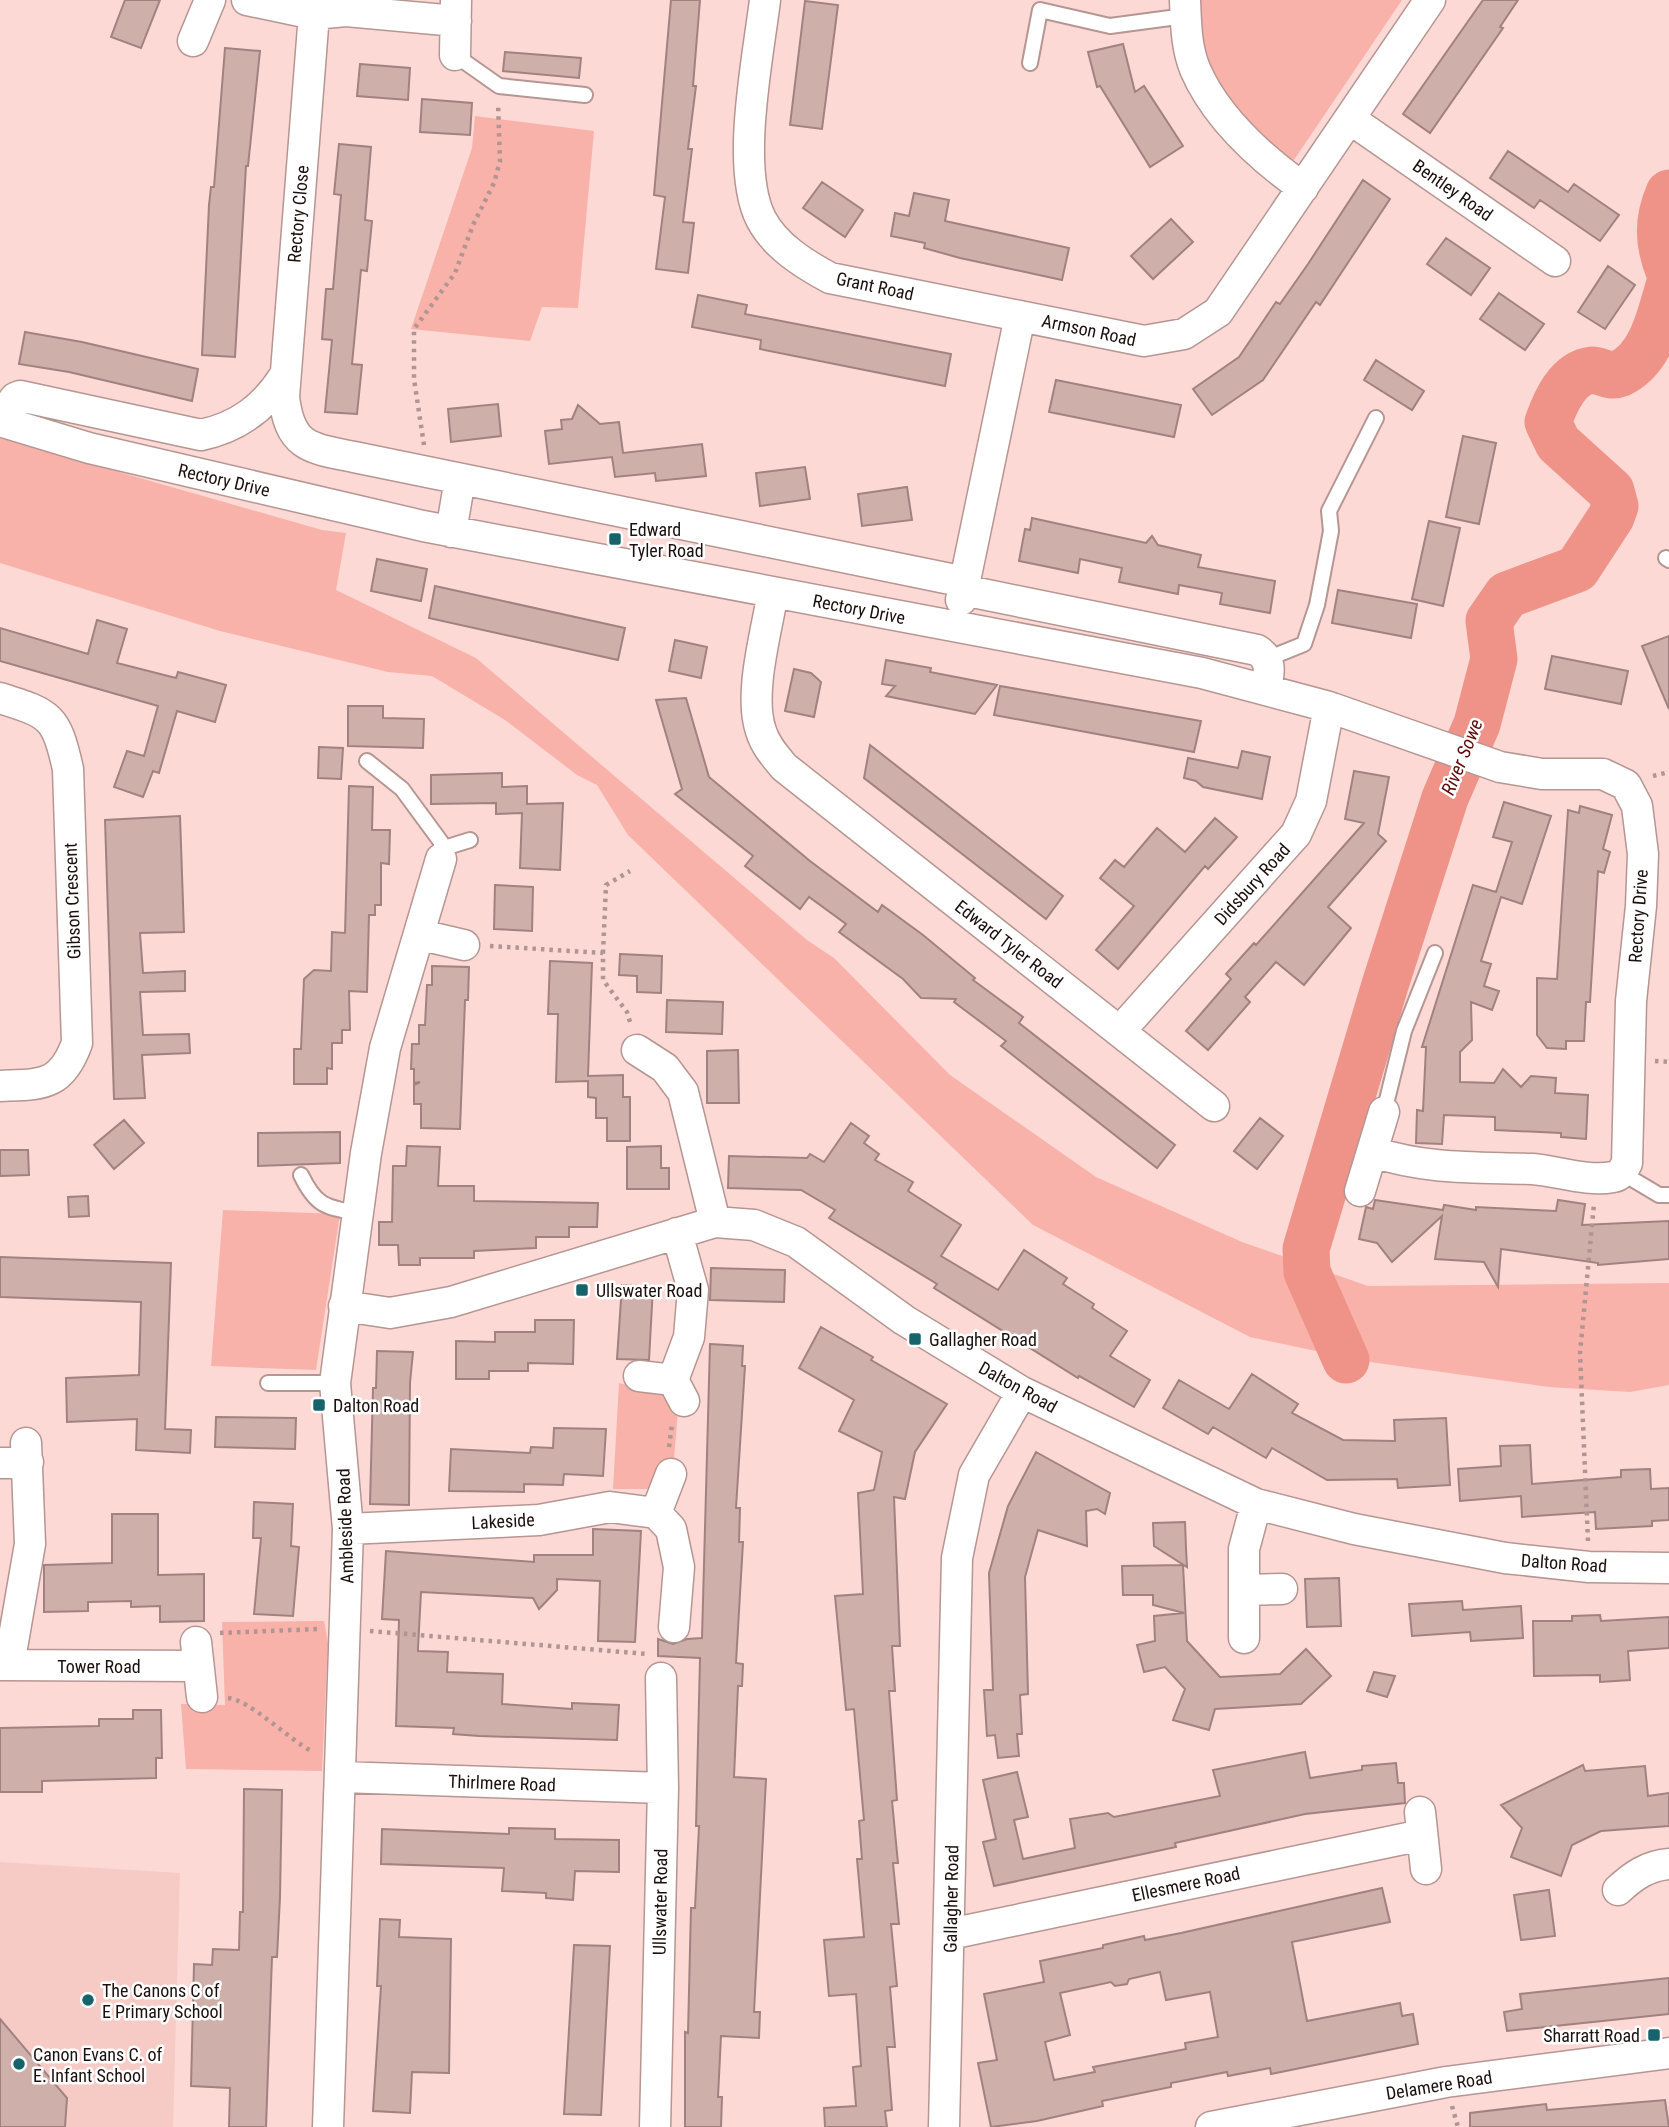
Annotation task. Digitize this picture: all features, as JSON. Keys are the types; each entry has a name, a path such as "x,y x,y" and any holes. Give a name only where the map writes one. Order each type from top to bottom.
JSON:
{"street":[{"path":"193,41 210,0"},
{"path":"247,0 314,13 456,10 455,55"},
{"name":"Grant Road","path":"765,0 749,176 762,220 776,239 810,267 830,278 1020,316"},
{"name":"Armson Road","path":"955,628 1020,316 1144,341 1184,334 1218,312 1430,0"},
{"path":"1185,8 1195,70 1209,93 1251,148 1303,188"},
{"name":"Rectory Close","path":"314,13 285,375 286,415 296,436 314,449 448,477"},
{"name":"Bentley Road","path":"1350,119 1555,261"},
{"name":"Rectory Drive","path":"285,375 262,405 247,417 230,427 201,435 20,397 15,398 0,420 89,448 451,532 1202,673 1329,707 1500,766 1542,774 1603,774 1626,785 1637,806 1643,854 1642,906 1631,1001 1627,1163 1610,1175"},
{"path":"451,532 448,477 1257,650 1270,666 1266,690"},
{"name":"Edward Tyler Road","path":"773,592 757,695 761,731 770,749 784,767 1214,1106"},
{"name":"Gibson Crescent","path":"0,698 46,715 60,731 68,769 77,1044 69,1065 54,1078 37,1085 0,1086"},
{"name":"Didsbury Road","path":"1120,1031 1296,834 1311,802 1329,707"},
{"name":"Ambleside Road","path":"328,2127 348,1529 335,1383 357,1213 385,1048 421,934 441,854"},
{"path":"421,934 464,945"},
{"path":"637,1050 665,1068 683,1092 715,1222"},
{"path":"1360,1191 1384,1112"},
{"path":"1373,1152 1402,1161 1441,1168 1610,1175"},
{"name":"Dalton Road","path":"344,1306 390,1312 451,1302 715,1222 754,1225 796,1242 904,1320 1022,1392 1256,1504 1354,1529 1505,1558 1589,1567 1669,1568"},
{"path":"639,1376 678,1391 689,1337 693,1290 677,1233"},
{"name":"Gallagher Road","path":"944,2127 957,1558 974,1475 1022,1392"},
{"path":"4,1665 30,1544 18,1456"},
{"path":"671,1474 656,1513 671,1529 679,1567 674,1627"},
{"path":"1244,1637 1244,1549 1256,1504"},
{"name":"Lakeside","path":"348,1529 538,1520 610,1507 656,1513"},
{"path":"1245,1590 1282,1589"},
{"path":"197,1654 202,1697"},
{"name":"Tower Road","path":"4,1665 197,1654"},
{"name":"Ullswater Road","path":"655,2127 663,1788 659,1666"},
{"name":"Thirlmere Road","path":"341,1769 663,1788"},
{"name":"Ellesmere Road","path":"950,1934 1421,1823 1426,1870"},
{"path":"1618,1890 1633,1876 1653,1866 1669,1864"},
{"name":"Delamere Road","path":"1210,2127 1446,2082 1669,2053"}],"lane":[{"path":"1030,63 1040,10 1110,26 1185,8"},
{"path":"455,55 499,86 585,95"},
{"path":"1267,659 1304,644 1317,606 1327,556 1331,531 1329,511 1376,418"},
{"path":"367,761 402,789 442,842 441,854 470,841"},
{"path":"1384,1112 1404,1031 1435,953"},
{"path":"301,1175 311,1196 326,1207 357,1213"},
{"path":"1610,1175 1659,1195 1669,1195"},
{"path":"268,1383 335,1383"}],"path":[{"path":"448,477 421,438 414,379 414,330 455,273 473,225 494,183 500,160 496,119 499,86"},
{"path":"630,871 606,885 603,980 627,1013 637,1050"},
{"path":"464,945 603,953"},
{"path":"1589,1567 1580,1353 1610,1175"},
{"path":"671,1474 669,1447 678,1391"},
{"path":"197,1654 226,1631 346,1628 659,1666"},
{"path":"202,1697 241,1699 295,1743 341,1769"}],"shaded area":[{"path":"1199,0 1402,0 1294,160 1286,159 1242,122 1199,52"},
{"path":"475,116 594,131 578,308 542,307 530,341 411,329 472,148"},
{"path":"0,438 322,530 346,533 336,590 476,658 807,940 834,958 950,1075 1096,1177 1242,1242 1368,1286 1669,1283 1669,1385 1630,1392 1549,1387 1363,1361 1250,1337 1033,1225 628,835 597,785 577,775 505,720 432,676 388,672 220,631 0,563"},
{"path":"223,1210 340,1214 316,1370 211,1366"},
{"path":"619,1383 666,1395 678,1411 674,1459 660,1465 655,1484 647,1489 613,1489"},
{"path":"324,1621 328,1643 322,1771 186,1769 181,1704 225,1705 222,1622"},
{"name":"The Canons C of E Primary School","path":"0,1862 180,1873 173,2127 0,2127"}],"building":[{"path":"125,0 160,0 141,48 111,37"},
{"path":"671,0 700,0 693,86 696,86 688,149 692,149 683,222 694,223 688,273 656,269 665,197 654,195"},
{"path":"1483,0 1518,0 1500,27 1503,28 1430,133 1403,114"},
{"path":"805,1 838,5 822,129 790,125"},
{"path":"1123,44 1135,92 1144,86 1183,146 1150,167 1100,86 1097,87 1088,52"},
{"path":"225,48 260,51 246,166 235,357 202,355 209,205 211,187 214,187"},
{"path":"505,52 581,58 579,78 503,71"},
{"path":"360,64 410,68 408,100 357,96"},
{"path":"422,99 472,103 470,135 420,132"},
{"path":"339,144 371,147 365,220 372,221 367,271 361,270 352,364 362,365 357,414 325,412 332,340 322,339 326,289 333,289 341,195 334,194"},
{"path":"1508,151 1568,192 1574,184 1619,215 1600,241 1540,200 1534,208 1490,178"},
{"path":"1363,180 1390,199 1320,305 1316,302 1263,380 1212,415 1193,389 1239,357 1276,302 1280,304"},
{"path":"822,182 863,210 845,237 803,208"},
{"path":"914,193 949,200 945,221 1069,248 1062,280 960,258 924,248 925,243 891,236 895,213 909,216"},
{"path":"1171,219 1193,242 1153,279 1131,256"},
{"path":"1446,238 1490,268 1471,295 1427,264"},
{"path":"1608,266 1635,285 1605,329 1578,312"},
{"path":"1499,293 1544,324 1525,350 1480,319"},
{"path":"698,295 747,305 745,314 951,354 945,386 760,349 761,340 692,327"},
{"path":"25,332 82,342 198,369 192,401 69,372 19,364"},
{"path":"1376,360 1424,391 1412,410 1364,380"},
{"path":"1056,380 1181,405 1174,437 1049,412"},
{"path":"498,404 501,436 451,442 448,409"},
{"path":"578,405 600,424 619,422 623,453 702,444 706,476 656,481 655,473 615,477 612,457 549,464 545,431 562,429 561,420 572,419"},
{"path":"1463,436 1496,443 1479,524 1446,517"},
{"path":"805,467 810,499 760,506 756,473"},
{"path":"907,487 912,520 862,526 858,494"},
{"path":"1032,518 1146,543 1152,536 1158,545 1201,555 1198,567 1275,581 1270,613 1220,604 1222,593 1179,585 1178,594 1119,582 1122,568 1080,559 1078,573 1019,561 1025,529 1030,530"},
{"path":"1429,521 1460,528 1443,606 1412,599"},
{"path":"377,559 427,569 421,601 371,591"},
{"path":"435,586 625,628 618,660 429,618"},
{"path":"1338,590 1417,604 1411,638 1332,623"},
{"path":"97,620 127,629 117,663 176,678 178,672 226,685 215,722 177,711 159,773 153,771 143,797 114,787 127,751 144,756 158,706 0,661 0,628 88,654"},
{"path":"1669,636 1669,709 1642,646"},
{"path":"675,640 707,647 701,678 669,671"},
{"path":"1552,656 1628,671 1621,704 1545,689"},
{"path":"886,660 997,685 975,714 886,696 895,686 882,684"},
{"path":"794,669 811,673 821,682 814,717 785,711"},
{"path":"1000,686 1201,721 1194,752 994,715"},
{"path":"686,698 709,777 810,861 878,912 882,905 923,935 975,978 973,980 1023,1017 1019,1023 1175,1145 1157,1168 1001,1046 1006,1041 954,1002 956,999 921,998 903,979 839,932 846,924 809,897 800,909 745,866 753,856 675,794 682,789 656,700"},
{"path":"348,706 383,706 383,718 424,719 423,748 348,746"},
{"path":"870,745 1063,896 1046,919 864,778"},
{"path":"319,747 343,748 341,779 318,778"},
{"path":"1242,751 1270,757 1262,799 1203,787 1196,781 1184,778 1188,758 1238,768"},
{"path":"1354,771 1389,777 1378,834 1386,841 1328,907 1351,928 1304,985 1276,962 1245,997 1250,1002 1208,1050 1186,1031 1231,979 1226,974 1254,943 1256,945 1364,823 1345,819"},
{"path":"502,773 502,787 527,786 527,804 563,803 560,870 520,868 522,813 496,814 496,803 431,804 431,775"},
{"path":"349,786 373,787 372,830 390,830 389,864 381,863 381,905 375,905 375,915 369,915 367,992 349,991 350,1030 342,1030 342,1043 332,1043 332,1069 327,1068 327,1084 294,1084 294,1049 301,1049 304,979 314,970 331,971 332,932 345,933"},
{"path":"1504,802 1551,816 1522,904 1501,897 1481,961 1491,964 1484,986 1499,991 1492,1010 1471,1002 1472,1040 1460,1052 1460,1082 1494,1083 1503,1069 1521,1087 1531,1076 1556,1078 1555,1093 1588,1095 1586,1139 1561,1137 1561,1133 1495,1130 1495,1117 1444,1115 1442,1144 1416,1143 1417,1110 1423,1111 1426,1047 1422,1047 1473,885 1496,892 1512,842 1493,837"},
{"path":"1580,806 1612,815 1603,849 1610,852 1604,873 1598,871 1590,1002 1586,1002 1584,1041 1566,1041 1566,1049 1547,1048 1537,1035 1537,978 1557,979 1568,810 1579,813"},
{"path":"180,816 184,932 140,933 143,973 185,971 185,991 140,992 143,1035 189,1034 190,1053 142,1055 145,1098 114,1099 105,820"},
{"path":"1215,818 1237,837 1208,869 1205,866 1118,969 1096,950 1134,906 1100,878 1115,860 1124,867 1157,828 1185,852"},
{"path":"495,885 533,887 532,931 494,929"},
{"path":"620,954 662,956 661,993 637,992 637,976 619,975"},
{"path":"550,961 592,963 588,1076 623,1075 623,1097 630,1097 630,1141 607,1141 607,1118 596,1118 596,1098 588,1097 588,1081 556,1082 558,1014 548,1014"},
{"path":"432,966 469,967 468,1000 465,1000 460,1129 421,1128 421,1104 414,1104 414,1085 420,1082 414,1083 414,1069 411,1069 412,1044 419,1044 419,1025 425,1025 427,985 432,985"},
{"path":"667,1000 723,1002 722,1034 666,1032"},
{"path":"738,1050 739,1103 707,1103 707,1051"},
{"path":"1260,1118 1283,1136 1257,1169 1234,1151"},
{"path":"124,1120 144,1143 114,1169 94,1145"},
{"path":"851,1123 869,1136 864,1143 879,1154 875,1160 913,1182 908,1191 961,1225 941,1256 998,1290 1024,1250 1067,1278 1063,1284 1094,1304 1092,1308 1127,1331 1110,1356 1150,1380 1134,1407 1079,1376 1078,1378 934,1288 937,1284 829,1218 835,1210 801,1190 728,1188 729,1156 807,1158 810,1154 824,1162"},
{"path":"340,1132 340,1163 258,1166 258,1133"},
{"path":"407,1146 440,1147 438,1186 474,1186 474,1201 598,1203 597,1227 569,1227 569,1237 536,1237 536,1248 474,1251 474,1258 420,1258 420,1265 399,1265 398,1245 379,1245 379,1222 392,1222 393,1166 406,1166"},
{"path":"661,1146 661,1168 669,1168 669,1189 627,1189 627,1147"},
{"path":"0,1150 28,1150 29,1175 0,1176"},
{"path":"88,1196 89,1216 69,1217 68,1197"},
{"path":"1375,1200 1443,1210 1444,1205 1476,1210 1476,1207 1556,1211 1558,1200 1585,1204 1582,1225 1669,1221 1669,1259 1598,1265 1501,1249 1498,1287 1484,1262 1435,1259 1442,1216 1392,1262 1377,1243 1359,1239 1366,1207 1373,1209"},
{"path":"0,1257 171,1263 165,1429 191,1430 190,1453 136,1450 137,1419 67,1422 66,1378 139,1375 141,1302 0,1297"},
{"path":"711,1268 785,1270 784,1302 710,1300"},
{"path":"622,1285 653,1287 649,1360 617,1359"},
{"path":"535,1320 574,1320 573,1364 528,1363 528,1371 489,1371 489,1379 456,1379 456,1341 495,1342 495,1332 535,1332"},
{"path":"821,1327 947,1404 915,1452 905,1499 894,1497 900,1646 892,1646 895,1691 889,1691 897,1800 892,1801 898,1863 893,1863 899,1924 891,1924 897,1986 890,1987 895,2047 887,2047 892,2110 885,2111 887,2127 825,2127 824,2108 856,2106 853,2067 861,2066 856,1994 829,1996 824,1940 864,1937 857,1859 862,1859 859,1821 864,1820 854,1709 846,1710 835,1596 863,1594 858,1493 874,1490 882,1452 839,1431 854,1400 799,1368"},
{"path":"710,1344 743,1346 742,1366 745,1366 736,1508 740,1508 739,1542 743,1542 736,1663 743,1664 742,1686 738,1686 734,1777 766,1779 754,2012 760,2012 759,2038 721,2036 718,2097 722,2097 721,2127 685,2127 685,2032 688,2033 691,1908 695,1908 699,1826 696,1826 700,1658 658,1656 658,1639 673,1644 702,1638"},
{"path":"377,1351 413,1352 410,1383 409,1505 370,1504 373,1388 376,1388"},
{"path":"1252,1374 1298,1404 1292,1413 1343,1440 1395,1441 1394,1420 1446,1418 1450,1485 1398,1488 1397,1479 1327,1480 1272,1448 1266,1458 1213,1427 1208,1434 1163,1408 1179,1380 1229,1409"},
{"path":"216,1417 296,1418 295,1449 215,1447"},
{"path":"554,1428 606,1429 603,1476 564,1474 563,1485 524,1484 524,1492 449,1491 451,1449 530,1453 531,1447 553,1448"},
{"path":"1530,1445 1532,1484 1621,1477 1621,1470 1650,1469 1651,1489 1669,1488 1669,1520 1652,1521 1652,1526 1596,1529 1595,1512 1522,1517 1521,1496 1460,1501 1458,1469 1501,1466 1500,1446"},
{"path":"1036,1452 1110,1493 1105,1514 1097,1509 1086,1511 1087,1546 1038,1530 1025,1577 1028,1694 1020,1695 1022,1734 1017,1734 1019,1756 998,1758 995,1735 987,1736 984,1690 993,1690 989,1573 1008,1506"},
{"path":"254,1502 293,1504 291,1546 299,1547 293,1616 254,1614 261,1538 253,1538"},
{"path":"112,1514 158,1514 158,1575 204,1574 204,1621 160,1622 160,1606 131,1607 131,1601 88,1602 88,1611 44,1612 44,1565 112,1563"},
{"path":"1185,1522 1187,1567 1154,1546 1153,1523"},
{"path":"593,1529 641,1531 635,1642 598,1641 600,1581 557,1579 557,1590 539,1609 533,1598 421,1592 418,1651 448,1652 447,1672 503,1674 502,1704 572,1709 572,1703 619,1705 617,1740 479,1736 453,1734 454,1728 396,1726 399,1620 382,1619 386,1551 534,1562 534,1555 593,1555"},
{"path":"1183,1565 1187,1641 1220,1677 1280,1674 1306,1649 1331,1676 1301,1704 1215,1709 1209,1730 1173,1720 1185,1689 1165,1667 1144,1672 1137,1645 1155,1641 1154,1616 1184,1613 1153,1605 1153,1595 1123,1595 1122,1566"},
{"path":"1339,1578 1341,1626 1307,1627 1305,1579"},
{"path":"1462,1601 1463,1610 1521,1606 1523,1638 1471,1641 1470,1632 1412,1636 1409,1604"},
{"path":"1600,1615 1601,1621 1669,1617 1669,1648 1628,1651 1630,1680 1600,1682 1600,1675 1534,1676 1533,1621 1572,1621 1572,1616"},
{"path":"1374,1672 1395,1676 1387,1697 1367,1691"},
{"path":"133,1710 161,1710 162,1758 156,1758 156,1778 42,1781 42,1792 0,1792 0,1728 99,1726 99,1719 133,1719"},
{"path":"1305,1752 1310,1778 1362,1770 1362,1766 1396,1763 1398,1783 1404,1783 1405,1803 1305,1814 1175,1843 1176,1847 994,1886 983,1842 996,1839 983,1780 1017,1772 1028,1817 1014,1820 1023,1859 1075,1848 1070,1819 1108,1813 1114,1817 1220,1796 1213,1770"},
{"path":"1583,1765 1585,1771 1645,1766 1648,1796 1669,1793 1669,1826 1601,1831 1572,1845 1561,1876 1511,1857 1522,1828 1501,1805"},
{"path":"244,1789 282,1790 280,1897 277,1957 272,1957 266,2127 229,2127 230,2088 191,2086 194,1964 212,1965 213,1949 239,1950 240,1912 243,1912"},
{"path":"509,1828 555,1829 555,1839 619,1840 619,1872 575,1871 573,1900 546,1898 546,1893 502,1891 504,1868 381,1864 382,1829 509,1834"},
{"path":"1382,1888 1390,1922 1292,1942 1307,2021 1400,2003 1402,2016 1413,2014 1418,2044 1271,2074 1270,2068 1228,2076 1227,2072 1102,2101 1103,2106 1037,2121 991,2127 978,2063 997,2060 984,1994 1044,1982 1040,1961 1144,1936 1145,1940","holes":["1160,1972 1166,2000 1210,1992 1218,2037 1185,2043 1186,2049 1093,2067 1095,2072 1054,2080 1045,2042 1070,2035 1060,1993 1111,1982 1115,1986 1127,1984 1129,1979"]},
{"path":"1549,1890 1555,1936 1521,1940 1514,1895"},
{"path":"380,1919 400,1920 399,1937 451,1939 449,2073 412,2072 410,2113 373,2111 381,1986 377,1986"},
{"path":"574,1945 610,1946 601,2115 564,2114"},
{"path":"1669,1978 1669,2014 1507,2031 1504,2012 1522,2009 1520,1994"},
{"name":"Canon Evans C. of E. Infant School","path":"0,2019 67,2098 65,2127 0,2127"},
{"path":"1665,2100 1669,2127 1470,2127 1470,2113 1546,2104 1547,2110"}],"waterway":[{"name":"River Sowe","path":"1669,193 1662,213 1660,232 1669,271"},
{"name":"River Sowe","path":"1346,1360 1307,1272 1306,1249 1385,985 1445,798 1477,724 1494,659 1489,621 1507,595 1577,569 1611,517 1615,506 1611,491 1558,443 1548,422 1563,390 1583,372 1592,370 1619,374 1639,358 1653,336 1669,286"}],"place":[{"name":"Edward Tyler Road","path":"615,539"},
{"name":"Ullswater Road","path":"582,1290"},
{"name":"Gallagher Road","path":"915,1339"},
{"name":"Dalton Road","path":"319,1405"},
{"name":"The Canons C of E Primary School","path":"88,2000"},
{"name":"Sharratt Road","path":"1654,2035"},
{"name":"Canon Evans C. of E. Infant School","path":"19,2064"}]}
